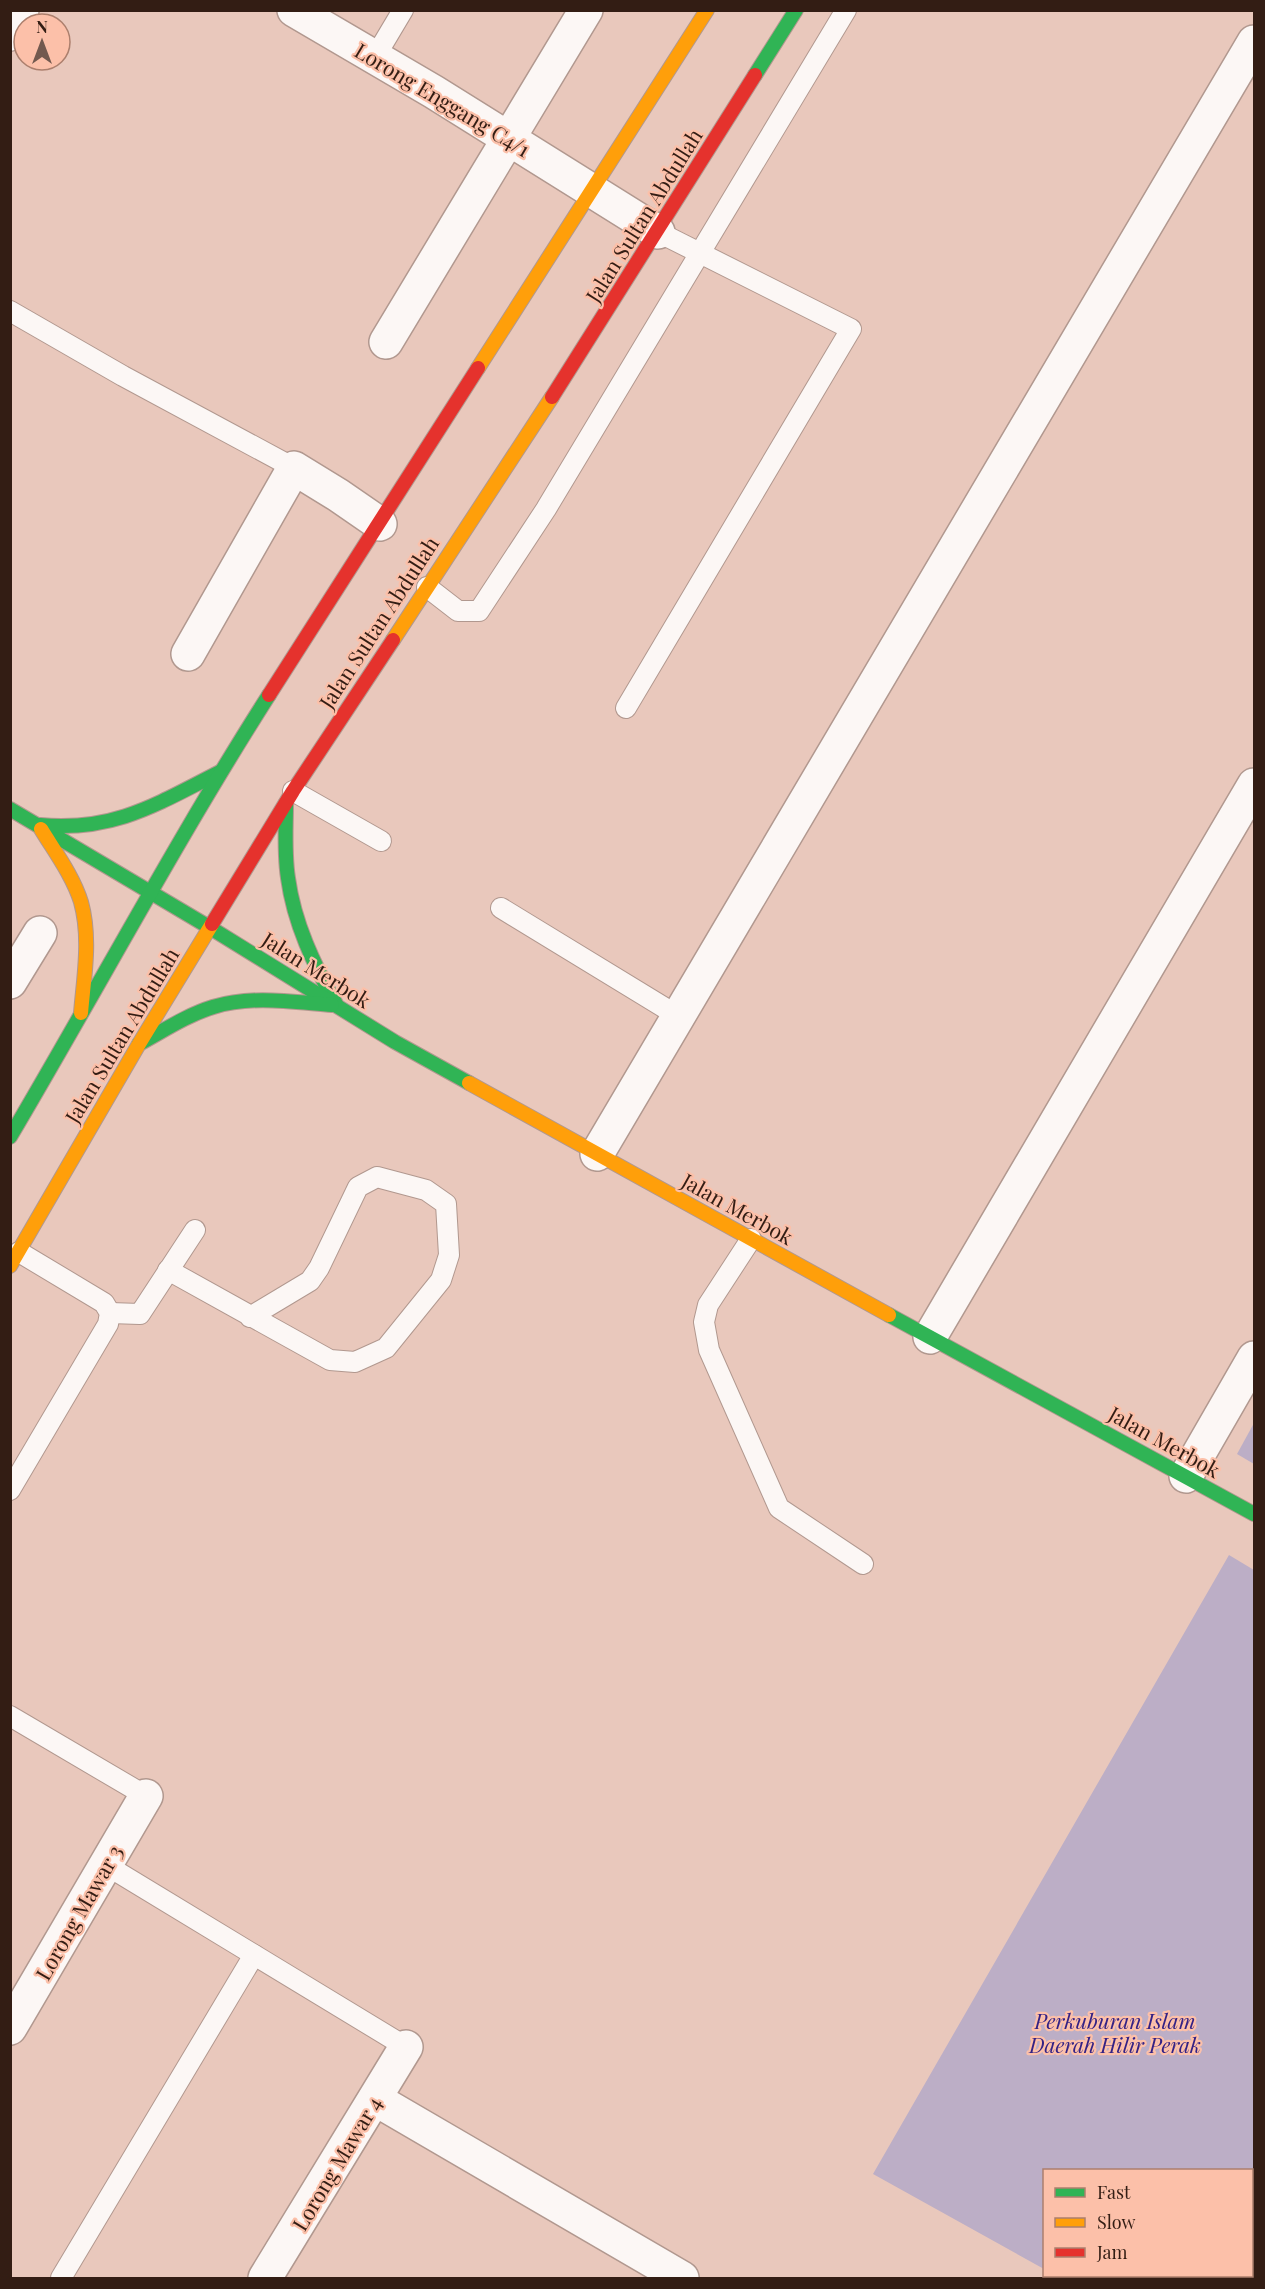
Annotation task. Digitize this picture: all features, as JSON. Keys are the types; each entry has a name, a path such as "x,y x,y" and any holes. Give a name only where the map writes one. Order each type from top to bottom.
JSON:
{"main road":[{"name":"Jalan Sultan Abdullah","path":"15,1259 139,1044 290,797 594,334 796,10"},
{"name":"Jalan Sultan Abdullah","path":"10,1137 80,1019 219,772 380,524 701,15"},
{"path":"38,825 76,827 109,822 150,808 219,772"},
{"path":"290,797 286,861 289,887 297,921 311,959 336,1005"},
{"name":"Jalan Merbok","path":"10,809 209,927 395,1042 1254,1514"},
{"path":"38,825 81,902 86,932 80,1019"},
{"path":"139,1044 212,1007 241,1000 336,1005"}],"street":[{"path":"10,34 22,10"},
{"name":"Lorong Enggang C4/1","path":"294,10 509,138 658,232"},
{"path":"386,342 586,10"},
{"path":"597,1154 1254,42"},
{"path":"188,654 294,468 380,524"},
{"path":"930,1337 1254,785"},
{"path":"10,982 40,933"},
{"path":"1186,1476 1254,1358"},
{"name":"Lorong Mawar 3","path":"10,2028 146,1796"},
{"name":"Lorong Mawar 4","path":"265,2278 406,2047"},
{"path":"375,2099 682,2278"}],"lane":[{"path":"375,57 403,10"},
{"path":"427,587 458,611 479,611 546,509 846,10"},
{"path":"626,708 851,329 658,232"},
{"path":"10,311 123,376 294,468"},
{"path":"290,797 381,841"},
{"path":"501,908 678,1016"},
{"path":"168,1270 250,1317 330,1360 355,1362 386,1348 441,1280 449,1255 446,1204 426,1190 376,1178 358,1187 319,1268 310,1281 250,1317"},
{"path":"110,1313 140,1314 195,1230"},
{"path":"751,1239 708,1305 704,1322 709,1350 779,1508 863,1564"},
{"path":"10,1490 108,1324 110,1313 104,1303 15,1259"},
{"path":"10,1716 146,1796"},
{"path":"106,1865 406,2047"},
{"path":"61,2278 254,1955"}],"green space":[{"path":"1254,1423 1254,1464 1237,1454"},
{"name":"Perkuburan Islam Daerah Hilir Perak","path":"1229,1555 1254,1570 1254,2278 1058,2277 1253,2277 1253,2169 1043,2169 1043,2268 873,2174"}],"traffic: fast":[{"path":"755,75 796,10"},
{"path":"10,1137 170,859 269,695"},
{"path":"40,825 66,826 113,820 155,805 220,772"},
{"path":"286,803 287,869 291,895 300,927 313,959 336,1004"},
{"path":"10,809 209,927 395,1042 469,1083"},
{"path":"139,1044 194,1014 228,1003 272,1000 332,1005"},
{"path":"889,1315 1254,1514"}],"traffic: slow":[{"path":"478,368 707,10"},
{"path":"393,640 552,397"},
{"path":"41,829 63,864 81,902 86,929 81,1013"},
{"path":"10,1266 139,1044 212,924"},
{"path":"469,1083 889,1315"}],"traffic: jam":[{"path":"552,397 755,75"},
{"path":"269,695 478,368"},
{"path":"212,924 293,791 393,640"}]}
